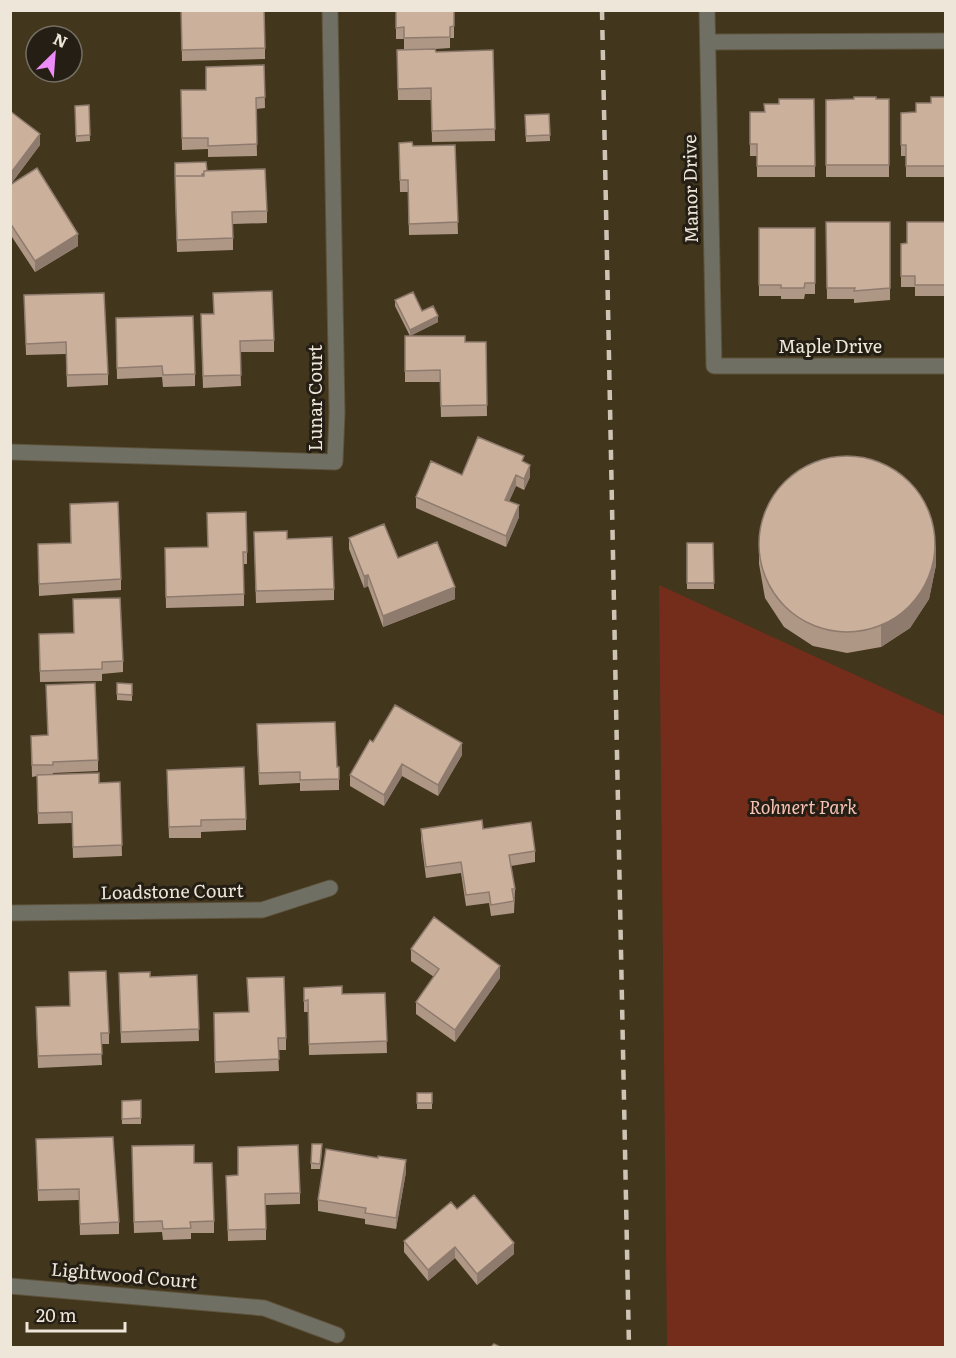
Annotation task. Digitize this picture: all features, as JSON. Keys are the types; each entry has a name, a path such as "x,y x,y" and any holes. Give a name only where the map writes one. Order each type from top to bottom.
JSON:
{"street":[{"name":"Lunar Court","path":"10,452 335,462 337,413 330,10"},
{"name":"Manor Drive","path":"706,10 714,366"},
{"path":"708,42 945,41"},
{"name":"Maple Drive","path":"714,366 945,366"},
{"name":"Loadstone Court","path":"10,914 262,910 330,888"},
{"name":"Lightwood Court","path":"10,1286 264,1308 338,1335"}],"green space":[{"name":"Rohnert Park","path":"659,585 945,716 945,1347 667,1347"}],"building":[{"path":"181,10 264,10 265,48 182,50"},
{"path":"396,10 454,10 454,26 450,27 450,37 404,38 404,27 396,28"},
{"path":"435,49 436,52 493,50 495,129 432,131 431,88 398,89 397,50"},
{"path":"264,65 265,97 256,98 257,144 208,146 208,138 182,138 181,90 206,90 206,67"},
{"path":"854,97 889,99 889,165 826,165 826,100 854,99"},
{"path":"931,97 945,97 945,166 906,166 906,145 901,145 901,113 916,112 916,103 931,103"},
{"path":"779,99 814,99 815,166 757,166 757,144 750,144 750,112 765,112 764,104 779,104"},
{"path":"89,105 90,135 76,136 75,106"},
{"path":"10,111 40,134 10,174"},
{"path":"549,114 550,135 526,136 525,115"},
{"path":"412,142 413,146 455,145 458,222 409,224 408,180 400,180 399,143"},
{"path":"206,162 207,171 204,171 202,176 175,176 175,163"},
{"path":"37,168 78,234 35,261 10,223 10,185"},
{"path":"265,169 267,211 232,212 233,238 177,240 175,176 204,176 204,171"},
{"path":"826,222 890,222 890,288 854,291 855,288 827,288"},
{"path":"907,222 945,222 945,285 915,285 915,276 901,276 901,244 907,243"},
{"path":"759,228 815,228 815,283 805,283 804,288 759,285"},
{"path":"272,291 274,340 240,341 241,375 203,376 201,314 214,314 213,293"},
{"path":"413,292 422,311 433,306 438,316 410,330 395,300"},
{"path":"104,293 108,374 67,375 66,342 26,344 24,295"},
{"path":"193,316 195,374 163,375 162,366 117,368 116,318"},
{"path":"405,336 465,336 465,342 486,342 487,405 441,406 440,370 405,371"},
{"path":"478,437 524,456 522,461 530,465 524,479 516,475 505,500 519,505 506,536 416,497 431,461 462,475"},
{"path":"847,456 881,463 896,471 909,482 920,495 928,510 935,544 928,578 920,593 909,606 896,617 881,625 847,632 813,625 798,617 785,606 774,593 766,578 759,544 766,510 774,495 785,482 798,471 813,463"},
{"path":"118,502 121,579 39,584 38,544 71,543 70,504"},
{"path":"246,512 247,552 243,552 244,594 166,597 165,548 208,547 207,513"},
{"path":"384,524 398,558 437,542 455,587 383,616 368,575 364,576 349,538"},
{"path":"287,531 287,539 332,537 334,589 256,591 254,532"},
{"path":"687,543 713,543 714,583 687,583"},
{"path":"120,598 123,661 102,662 102,669 40,671 39,634 74,633 73,599"},
{"path":"95,683 98,760 32,765 31,736 48,735 46,685"},
{"path":"117,683 132,684 132,695 117,694"},
{"path":"395,705 462,743 438,785 402,764 384,795 350,775 370,740 373,742"},
{"path":"335,722 339,779 300,780 300,772 259,773 257,724"},
{"path":"244,767 246,819 201,820 201,826 169,827 167,770"},
{"path":"99,773 99,783 120,782 122,845 73,847 72,812 38,813 37,775"},
{"path":"482,820 483,829 531,822 535,851 509,855 515,889 512,889 514,901 491,905 489,892 466,895 461,862 426,867 421,829"},
{"path":"434,917 500,966 455,1030 416,1002 439,969 411,949"},
{"path":"106,971 109,1033 101,1033 102,1054 38,1056 36,1007 70,1006 69,972"},
{"path":"150,972 150,977 197,975 199,1029 121,1032 119,973"},
{"path":"284,977 286,1038 278,1038 279,1059 215,1062 214,1013 249,1012 247,978"},
{"path":"342,986 342,994 385,993 387,1041 309,1044 308,1000 304,1001 304,988"},
{"path":"417,1093 432,1093 432,1103 417,1103"},
{"path":"141,1100 141,1118 122,1119 122,1101"},
{"path":"113,1137 119,1222 80,1224 79,1189 38,1190 36,1139"},
{"path":"312,1144 322,1144 320,1164 311,1163"},
{"path":"194,1145 194,1163 212,1163 214,1221 190,1222 191,1228 163,1229 162,1221 134,1222 132,1146"},
{"path":"298,1145 300,1193 265,1194 266,1229 228,1230 226,1176 238,1175 238,1147"},
{"path":"326,1149 378,1158 378,1156 406,1160 396,1218 365,1213 366,1208 318,1200"},
{"path":"474,1195 514,1243 477,1274 455,1247 428,1270 404,1241 451,1202 457,1209"}],"railway":[{"path":"602,10 629,1348"}]}
